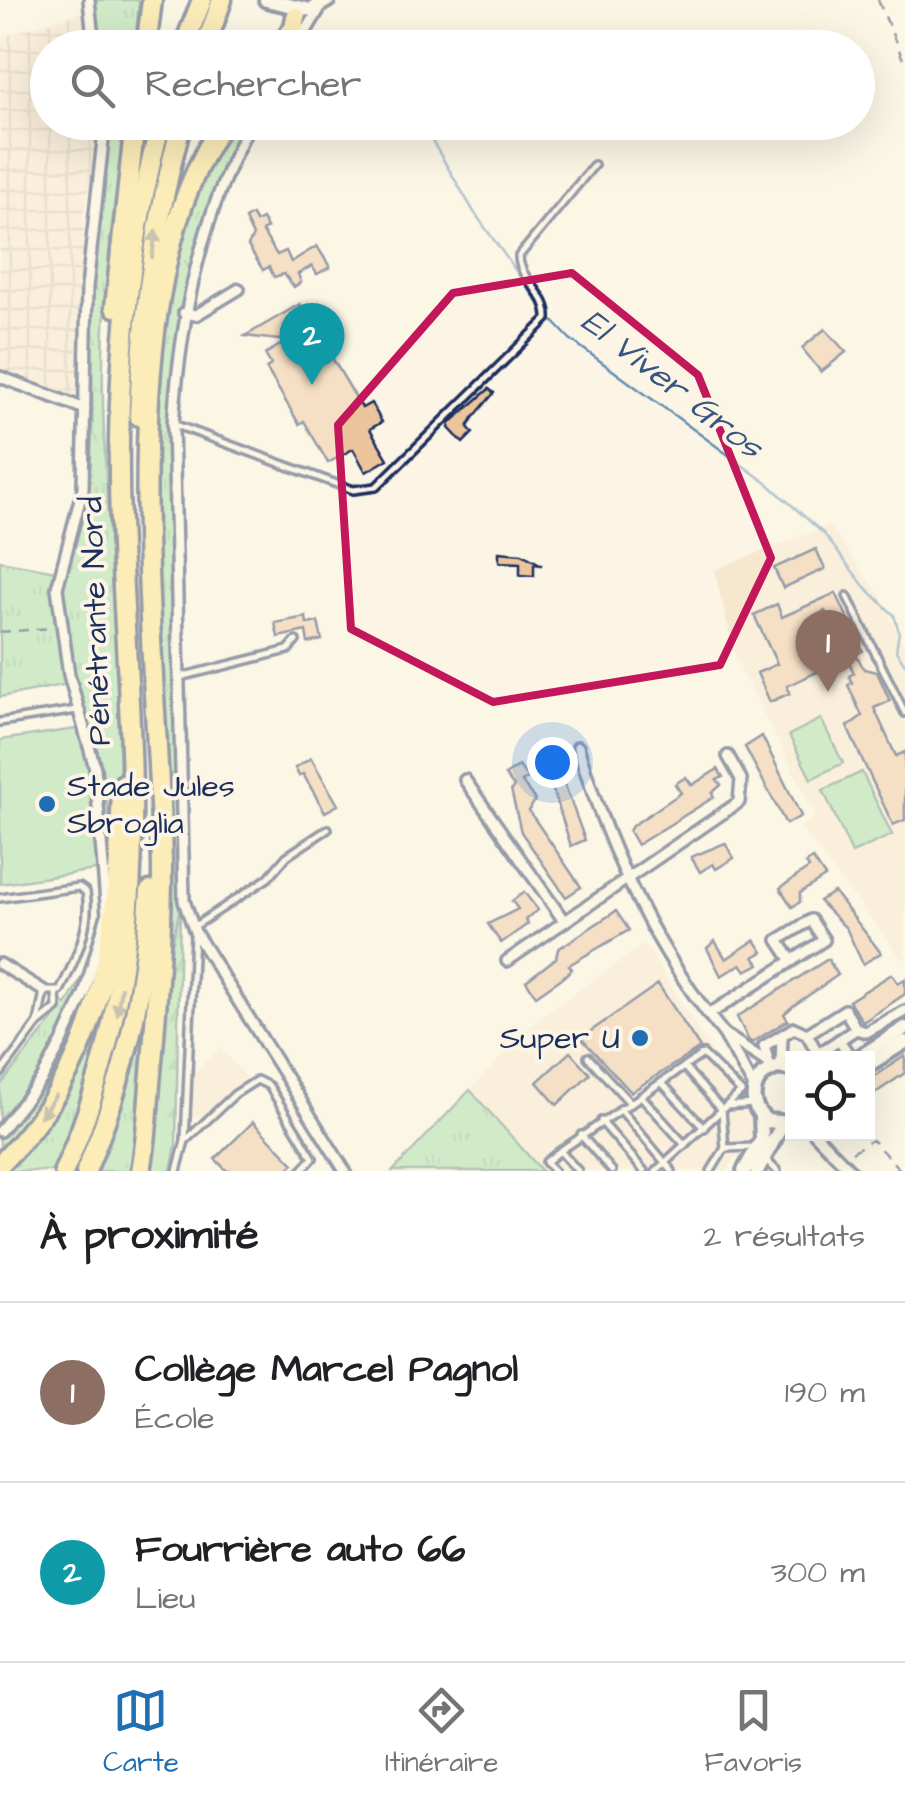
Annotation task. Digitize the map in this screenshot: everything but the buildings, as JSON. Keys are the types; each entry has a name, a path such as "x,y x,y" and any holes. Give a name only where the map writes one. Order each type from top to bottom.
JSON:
{"highway":[{"path":"148,30 152,0"},
{"path":"190,30 202,0"},
{"path":"211,30 222,0"},
{"path":"120,517 112,398 118,249 133,140"},
{"name":"Pénétrante Nord","path":"64,1171 106,1062 124,965 135,852 120,517 126,303 158,140"},
{"name":"Pénétrante Nord","path":"86,1171 128,1058 146,971 154,725 138,469 141,336 158,224 178,140"},
{"path":"140,1171 160,978 162,866 147,448 158,332 174,235 190,184 214,140"},
{"path":"0,1164 54,1098 77,1058 112,952 119,886 123,589"}],"main road":[{"path":"266,0 291,7 325,3"},
{"path":"866,1051 905,1028"},
{"path":"875,1061 905,1042"},
{"path":"760,1159 753,1098 763,1074 780,1067"},
{"path":"753,1098 785,1121"},
{"path":"744,1171 760,1159 785,1129"}],"street":[{"path":"89,0 92,30"},
{"path":"308,30 325,3"},
{"path":"0,1131 42,1079 64,1038 84,994 106,915 96,768 60,626 57,588 84,488 87,287 102,140"},
{"path":"243,140 207,218 184,313 173,424 184,901 194,930 344,1171"},
{"path":"184,313 196,315 239,289"},
{"path":"0,377 85,409"},
{"path":"578,747 598,814 627,876 680,977 724,1034 753,1098"},
{"path":"507,962 739,802 741,779 728,756"},
{"path":"465,780 564,921"},
{"path":"708,1015 792,961 824,940 810,920 778,940 792,961"},
{"path":"0,964 44,992"},
{"path":"807,1034 844,1010 856,1029 866,1032 905,1011"},
{"path":"780,1067 764,1046 794,1028 807,1034 818,1054 856,1029"},
{"path":"724,1034 780,1067"},
{"path":"780,1067 782,1037"},
{"path":"840,1040 849,1051"},
{"path":"822,1141 851,1171"}],"lane":[{"path":"173,424 353,490 369,490 547,319 548,310 520,271 519,256 594,164"},
{"path":"847,596 905,713"},
{"path":"180,678 288,650 296,641"},
{"path":"0,722 80,710"},
{"path":"177,1171 185,1142 194,930 268,878 287,856 328,829"},
{"path":"0,898 79,887 86,892 80,944 56,994 58,1008 38,1023 0,1074"},
{"path":"38,1023 44,992 56,994"},
{"path":"554,1171 546,1162 580,1134 642,1098 703,1054 753,1098"},
{"path":"588,1057 631,1104"},
{"path":"684,1067 724,1108 726,1148 711,1171"},
{"path":"185,1142 248,1082 262,1082 313,1158 301,1171"},
{"path":"662,1083 704,1128"},
{"path":"642,1098 684,1145"},
{"path":"656,1171 724,1108 753,1098"},
{"path":"724,1108 753,1098"},
{"path":"620,1109 672,1171"},
{"path":"185,1114 194,1122 204,1122"},
{"path":"601,1121 644,1171"},
{"path":"580,1134 612,1171"},
{"path":"726,1148 760,1159 777,1171"},
{"path":"560,1150 578,1171"},
{"path":"842,1162 852,1152"}],"path":[{"path":"878,0 905,64"},
{"path":"0,632 60,626"},
{"path":"852,1152 872,1140 900,1171 905,1166"}],"highlighted area":[{"path":"572,273 698,375 771,558 720,665 493,702 351,629 338,425 453,293"}],"shaded area":[{"path":"81,13 84,30 30,30 30,140 97,140 84,213 80,400 20,383 0,370 0,37"},
{"path":"829,525 880,595 905,650 905,963 800,827 816,815 737,662 714,570"},
{"path":"645,944 757,1124 727,1171 542,1171 470,1090 539,1018"},
{"path":"221,1048 246,1077 203,1116 192,1117 189,1077"}],"green space":[{"path":"94,0 139,0 136,30 97,30"},
{"path":"108,140 123,140 108,262 103,367 119,726 119,808 112,889 99,967 76,1042 53,1087 0,1154 0,1136 35,1094 63,1049 85,1002 100,952 109,901 111,848 106,795 67,646 61,607 64,574 86,498 91,461 92,288"},
{"path":"223,140 236,140 189,269 175,344 167,424 180,908 166,972 156,522 158,379 166,308 180,241 202,178"},
{"path":"0,561 56,571 54,616 68,684 0,697"},
{"path":"821,719 843,763 811,779 789,735"},
{"name":"Stade Jules Sbroglia","path":"83,728 103,869 0,884 0,740"},
{"path":"862,772 892,835 852,853 823,790"},
{"path":"180,908 176,1145 171,1171 147,1171 166,972"},
{"path":"157,923 134,1171 97,1171 139,1049"},
{"path":"84,973 63,1035 40,1074 0,1126 0,1086 58,1013 61,1001 66,1005"},
{"path":"106,992 110,995 82,1104 56,1171 0,1171 29,1138"},
{"path":"470,1090 542,1171 393,1171"}],"waterway":[{"name":"El Viver Gros","path":"432,140 474,212 543,309"},
{"name":"El Viver Gros","path":"548,316 570,339 768,484 824,534 864,586 894,615 899,632 896,651 905,664"}],"place":[{"name":"Fourrière auto 66","path":"312,385"},
{"name":"Collège Marcel Pagnol","path":"828,692"},
{"name":"Stade Jules Sbroglia","path":"47,804"},
{"name":"Super U","path":"640,1038"}]}
